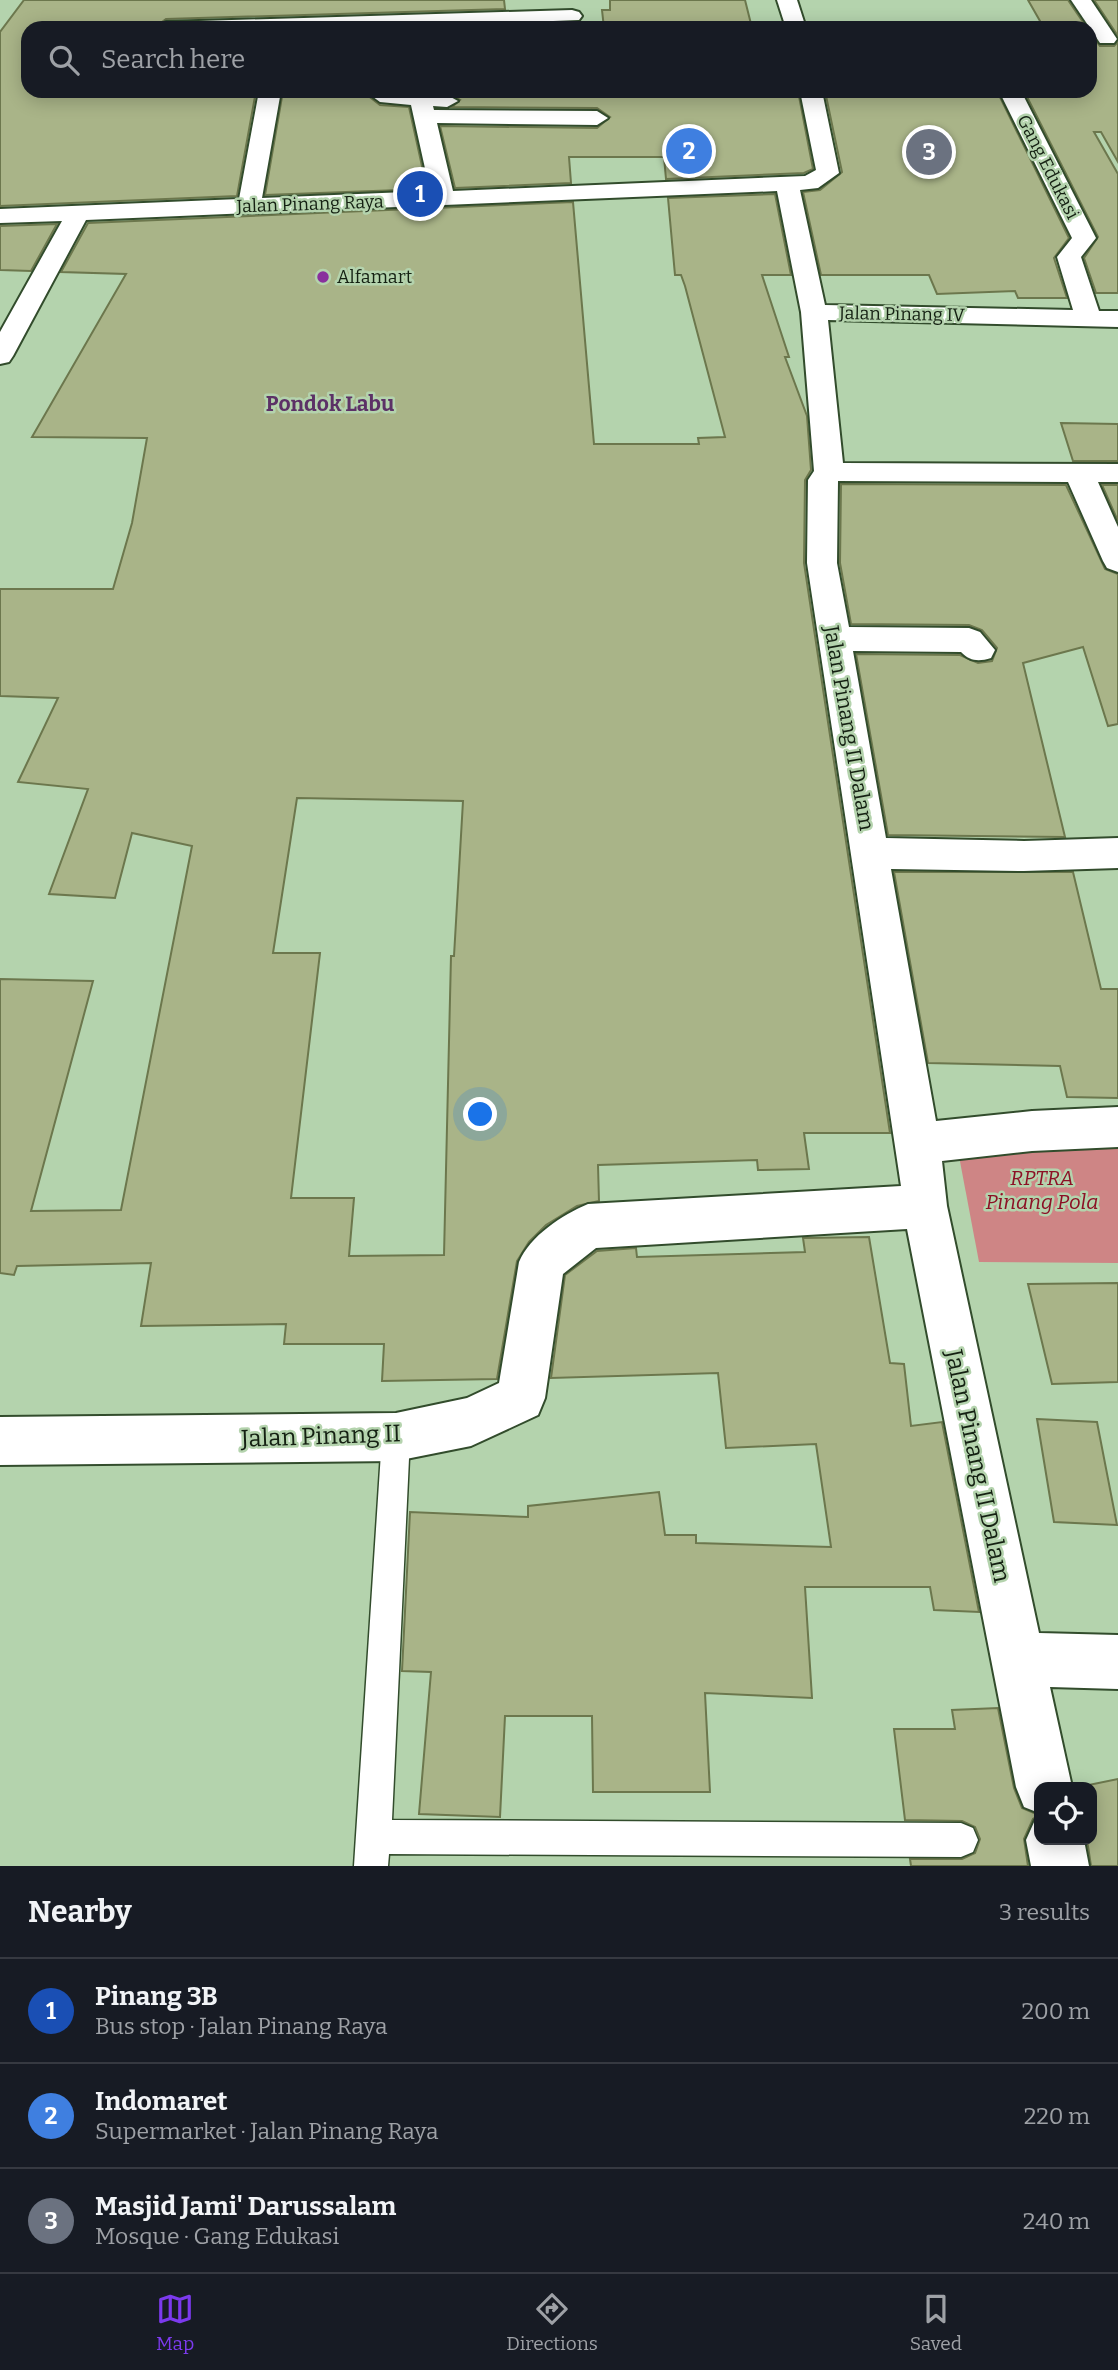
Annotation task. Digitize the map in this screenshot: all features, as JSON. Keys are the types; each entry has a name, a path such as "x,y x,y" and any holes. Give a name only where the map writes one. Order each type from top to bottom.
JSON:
{"street":[{"path":"787,0 794,21"},
{"path":"1081,0 1094,21"},
{"path":"386,21 574,15"},
{"path":"249,207 269,98"},
{"path":"391,98 423,108 526,106 597,118"},
{"name":"Jalan Pinang Raya","path":"0,216 810,184 828,173 812,98"},
{"name":"Gang Edukasi","path":"1014,98 1084,238 1069,257 1089,319"},
{"path":"423,108 459,101"},
{"path":"423,108 443,199"},
{"name":"Jalan Pinang IV","path":"788,186 814,312 1118,319"},
{"path":"0,356 78,213"},
{"name":"Jalan Pinang II Dalam","path":"814,312 829,472 823,480 822,563 918,1143 925,1206 1043,1782"},
{"path":"829,472 1118,473"},
{"path":"1079,473 1118,561"},
{"path":"834,639 969,640 979,650"},
{"path":"870,853 1024,856 1118,853"},
{"path":"918,1143 1032,1131 1118,1127"},
{"name":"Jalan Pinang II","path":"0,1441 396,1437 471,1422 521,1398 542,1262 588,1226 925,1206"},
{"path":"1018,1659 1118,1662"},
{"path":"1056,1845 1060,1866"}],"lane":[{"path":"396,1437 373,1852 961,1840"}],"green space":[{"name":"RPTRA Pinang Pola","path":"952,1119 1118,1119 1118,1263 979,1262"}],"building":[{"path":"24,0 504,0 505,9 163,21 21,21 21,98 255,98 237,196 0,206 0,32"},
{"path":"610,0 745,0 750,21 603,21 602,10 610,10"},
{"path":"1028,0 1068,0 1082,21 1040,21"},
{"path":"1094,0 1118,0 1118,36"},
{"path":"1097,42 1100,46 1114,46 1118,42 1118,162 1101,132 1094,132 1118,174 1118,293 1096,293 1084,258 1098,237 1028,98 1097,98"},
{"path":"282,98 371,98 380,105 409,107 427,189 265,195"},
{"path":"457,98 799,98 813,169 804,173 666,179 664,157 569,157 571,183 455,188 440,126 597,128 610,117 597,108 452,107 460,100"},
{"path":"826,98 1000,98 1069,238 1054,258 1067,298 1018,298 1015,291 937,294 929,275 821,275 803,192 820,190 842,172"},
{"path":"775,194 791,275 762,275 789,357 785,357 807,416 811,470 805,480 804,563 890,1133 804,1133 809,1169 758,1170 757,1160 598,1165 599,1201 577,1206 546,1225 529,1242 517,1261 497,1379 382,1381 384,1344 284,1344 286,1324 141,1326 151,1263 17,1266 14,1275 0,1273 0,979 93,981 31,1211 121,1210 192,846 132,833 115,898 49,894 88,789 18,782 58,698 0,696 0,589 113,589 132,523 147,438 32,437 126,274 61,272 88,223 573,202 594,444 699,444 698,438 725,437 685,286 681,275 675,275 668,198","holes":["297,798 463,801 454,956 451,956 444,1255 349,1256 354,1198 291,1198 320,953 273,953"]},
{"path":"57,224 31,271 0,270 0,226"},
{"path":"1061,423 1118,424 1118,461 1073,461"},
{"path":"841,484 1066,485 1105,569 1118,574 1118,724 1108,726 1083,647 1023,663 1065,837 888,835 856,654 960,655 978,663 992,661 997,648 982,630 969,625 851,624 840,563"},
{"path":"1102,485 1118,485 1118,521"},
{"path":"894,872 1073,872 1101,989 1118,989 1118,1098 1067,1097 1060,1066 928,1063"},
{"path":"869,1237 890,1363 904,1364 911,1426 942,1422 979,1612 934,1610 930,1587 805,1587 812,1698 705,1693 710,1792 593,1792 592,1716 505,1716 500,1817 419,1814 431,1672 402,1671 410,1512 528,1517 528,1506 659,1492 665,1535 696,1535 696,1543 831,1547 816,1444 726,1448 718,1373 551,1378 565,1275 597,1251 636,1248 637,1257 805,1252 803,1238"},
{"path":"1118,1283 1118,1382 1052,1384 1028,1284"},
{"path":"1037,1419 1097,1422 1117,1525 1054,1522"},
{"path":"998,1708 1014,1788 1022,1808 1034,1813 1024,1839 1028,1866 911,1866 910,1859 962,1859 975,1853 980,1839 975,1827 962,1821 905,1820 894,1729 955,1729 952,1710"},
{"path":"1118,1779 1118,1866 1091,1866 1088,1845 1097,1845 1097,1783"}],"place":[{"name":"Indomaret","path":"689,151"},
{"name":"Masjid Jami' Darussalam","path":"929,152"},
{"name":"Pinang 3B","path":"420,194"},
{"name":"Alfamart","path":"323,277"}],"district":[{"name":"Pondok Labu","path":"330,404"}]}
